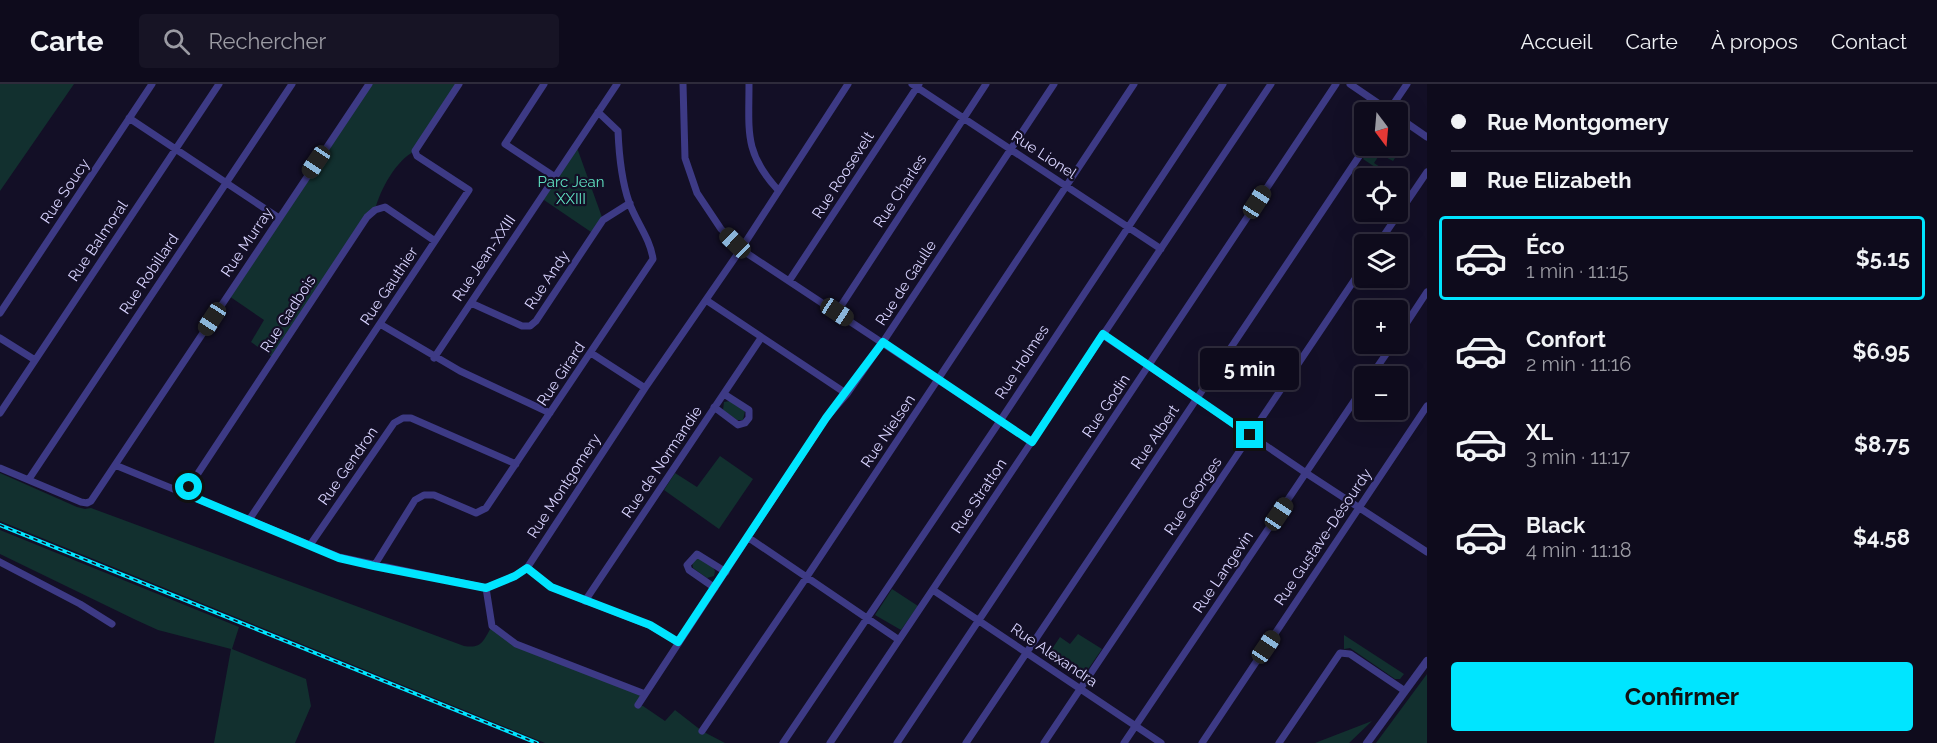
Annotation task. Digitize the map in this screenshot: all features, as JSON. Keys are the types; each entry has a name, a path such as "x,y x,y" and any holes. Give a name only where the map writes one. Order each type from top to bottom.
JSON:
{"street":[{"name":"Rue Soucy","path":"0,313 152,84"},
{"name":"Rue Balmoral","path":"0,413 219,84"},
{"name":"Rue Robillard","path":"29,479 292,84"},
{"name":"Rue Murray","path":"29,479 81,502 91,501 369,84"},
{"name":"Rue Gauthier","path":"249,520 469,190 417,156 415,151 459,84"},
{"path":"544,84 505,144 555,177"},
{"name":"Rue Jean-XXIII","path":"434,358 617,84"},
{"path":"683,84 686,158 697,193 721,230 741,249 1032,442"},
{"path":"749,84 751,147 764,174 778,190"},
{"name":"Rue Montgomery","path":"486,588 515,576 527,568 645,388 741,249 848,84"},
{"name":"Rue Charles","path":"837,312 986,84"},
{"name":"Rue de Gaulle","path":"638,705 826,418 847,394 883,342 1054,84"},
{"name":"Rue Nielsen","path":"702,731 807,577 1134,84"},
{"name":"Rue Holmes","path":"783,743 1223,84"},
{"name":"Rue Stratton","path":"830,743 1271,84"},
{"name":"Rue Godin","path":"897,743 1336,84"},
{"path":"1350,84 1375,102"},
{"path":"1395,102 1407,84"},
{"name":"Rue Lionel","path":"916,85 1161,249"},
{"name":"Rue Roosevelt","path":"789,281 916,85"},
{"name":"Rue Girard","path":"374,566 415,500 424,495 434,495 476,513 486,508 653,259 652,248 630,203 619,161 618,131 598,112"},
{"path":"129,118 279,218"},
{"path":"1408,124 1427,137"},
{"name":"Rue Albert","path":"966,743 1359,156"},
{"path":"1385,234 1427,172"},
{"name":"Rue Andy","path":"471,303 522,326 530,326 536,321 603,220 630,203"},
{"name":"Rue Gadbois","path":"184,493 367,217 375,210 386,207 435,241"},
{"name":"Rue Georges","path":"1044,743 1354,280"},
{"path":"1408,321 1427,292"},
{"path":"706,300 847,394"},
{"path":"380,324 434,358 550,413"},
{"path":"1103,334 1306,473 1427,552"},
{"path":"0,338 35,360"},
{"name":"Rue de Normandie","path":"585,601 761,338"},
{"path":"591,353 645,388"},
{"path":"714,408 738,424 745,423 749,418 749,410 724,393"},
{"name":"Rue Langevin","path":"1124,743 1354,401"},
{"name":"Rue Gustave-Désourdy","path":"1202,743 1427,406"},
{"name":"Rue Gendron","path":"310,544 394,423 403,418 411,418 516,464"},
{"path":"115,465 310,544 339,558 486,588 492,627 516,644 645,694"},
{"path":"0,468 29,479"},
{"path":"749,538 899,640"},
{"path":"715,588 689,570 687,565 697,554 726,572"},
{"path":"0,562 80,604 112,624"},
{"path":"527,568 551,587 650,625 678,642"},
{"name":"Rue Alexandra","path":"933,590 1161,743"},
{"path":"1280,743 1340,653 1350,654 1405,691"},
{"path":"1367,743 1405,691 1427,654"},
{"path":"1414,677 1427,661"}],"green space":[{"path":"0,84 74,84 0,191"},
{"path":"369,84 459,84 415,151 395,168 375,210 275,359 251,342 264,320 229,296"},
{"name":"Parc Jean XXIII","path":"576,145 603,220 594,234 541,198"},
{"path":"1365,156 1379,156 1374,163 1380,167 1376,168 1363,159"},
{"path":"1384,156 1392,156 1395,158 1393,161"},
{"path":"730,401 745,411 743,420 737,420 723,410 724,402"},
{"path":"720,456 753,479 719,529 664,490 675,473 697,487"},
{"path":"0,473 77,507 91,508 464,646 470,647 481,643 492,626 516,644 645,694 638,705 665,721 675,710 702,731 725,743 545,743 0,521"},
{"path":"0,530 239,627 232,649 306,679 311,706 295,743 214,743 231,649 158,630 0,554"},
{"path":"698,558 713,567 714,576 707,578 693,568 692,562"},
{"path":"892,589 918,606 901,630 875,615"},
{"path":"1078,634 1102,649 1079,679 1046,658 1060,637 1070,644"},
{"path":"1344,635 1404,674 1400,679 1395,679 1350,648 1344,649"},
{"path":"1427,674 1427,743 1376,743"},
{"path":"1372,721 1349,743 1315,743"}],"railway":[{"path":"0,525 537,743"}],"route":[{"path":"189,487 184,493 339,558 486,588 499,584 527,568 551,587 650,625 678,642 749,538 826,418 847,394 883,342 1032,442 1103,334 1250,435"}]}
